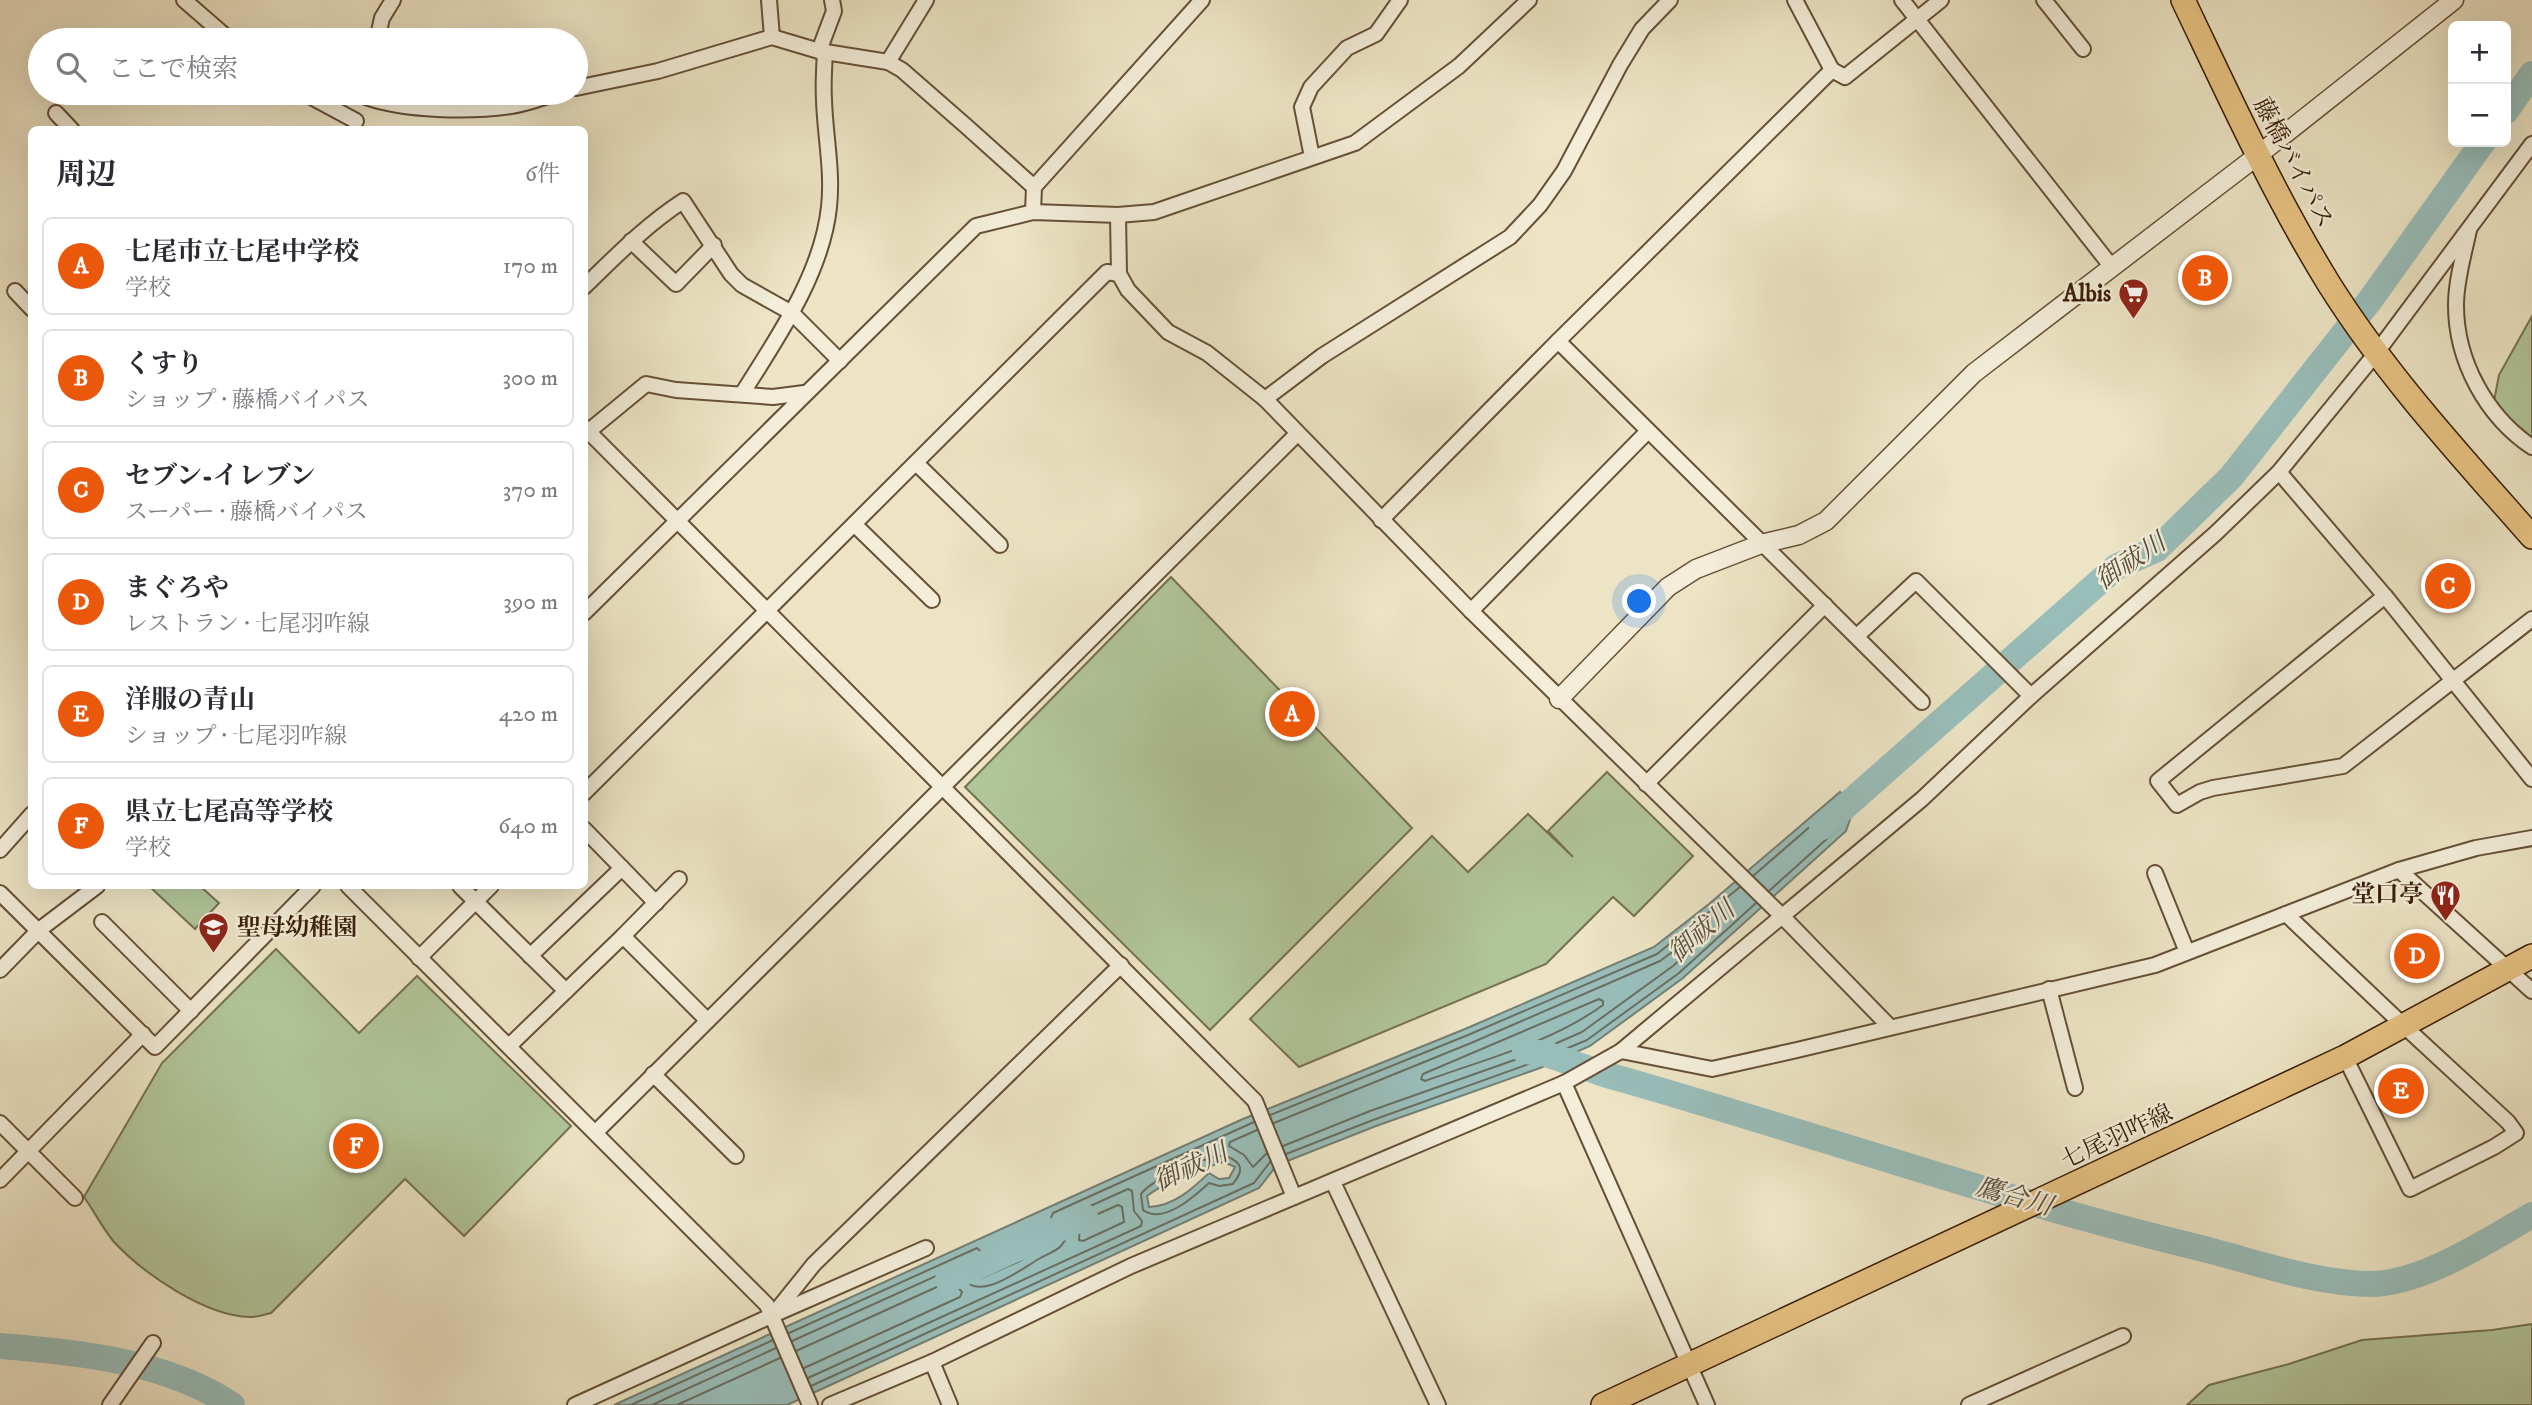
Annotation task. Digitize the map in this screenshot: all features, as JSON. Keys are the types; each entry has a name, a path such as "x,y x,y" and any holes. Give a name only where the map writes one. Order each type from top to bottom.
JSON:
{"main road":[{"name":"藤橋バイパス","path":"2183,0 2257,156 2330,284 2374,348 2448,440 2532,537"},
{"name":"七尾羽咋線","path":"1603,1405 2345,1057 2532,956"}],"street":[{"path":"184,0 216,28"},
{"path":"380,28 382,18 393,0"},
{"path":"769,0 772,37"},
{"path":"742,394 792,313 822,246 829,206 829,160 822,51 834,10 832,0"},
{"path":"888,62 926,0"},
{"path":"1033,212 1034,187 1202,0"},
{"path":"1312,158 1302,107 1311,87 1347,48 1376,34 1400,0"},
{"path":"588,609 976,226 1033,212 1118,215 1154,212 1355,143 1459,66 1529,0"},
{"path":"1265,399 1322,356 1510,237 1540,205 1564,171 1642,29 1670,0"},
{"path":"1795,0 1832,70 1845,77 1941,0"},
{"path":"1902,0 2111,266"},
{"path":"2044,0 2083,49"},
{"path":"1559,699 1668,587 1696,569 1761,544 1798,535 1826,521 1974,373 2257,156 2454,0"},
{"path":"588,86 658,71 772,37 822,51 888,62 902,70 1034,187"},
{"path":"1381,520 1832,70"},
{"path":"322,105 353,125 362,105"},
{"path":"415,105 471,110 516,105"},
{"path":"56,113 68,126"},
{"path":"830,1405 932,1362 1131,1266 1567,1081 1617,1054 1778,913 1922,799 2031,696 2206,542 2279,472 2532,144"},
{"path":"588,283 661,215 683,201 731,274 743,285 792,313 840,361"},
{"path":"1118,215 1119,274 1128,290 1168,332 1207,353 1265,399 1471,611 1890,1027"},
{"path":"2469,225 2456,303 2458,338 2486,402 2503,423 2532,447"},
{"path":"631,242 676,284 714,245"},
{"path":"588,785 767,612 1107,272 1119,274"},
{"path":"15,291 28,305"},
{"path":"1558,341 1922,702"},
{"path":"588,429 646,384 676,390 773,397 805,393"},
{"path":"1471,611 1648,431"},
{"path":"588,433 1255,1101 1294,1196"},
{"path":"596,1132 1297,434"},
{"path":"916,463 1000,545"},
{"path":"2279,472 2385,596 2532,779"},
{"path":"855,525 932,600"},
{"path":"1857,636 1916,580 2031,696"},
{"path":"2385,596 2158,781 2177,805 2213,788 2343,766 2532,619"},
{"path":"1646,784 1825,605"},
{"path":"0,850 28,818"},
{"path":"588,834 656,903"},
{"path":"1617,1054 1712,1069 2155,965 2399,870 2476,848 2532,838"},
{"path":"530,956 622,868"},
{"path":"2399,870 2532,991"},
{"path":"2155,873 2187,952"},
{"path":"509,1046 679,879"},
{"path":"0,970 39,930 93,889"},
{"path":"0,893 155,1047 310,889"},
{"path":"351,889 767,1305 810,1405"},
{"path":"463,889 566,991"},
{"path":"419,958 489,889"},
{"path":"2286,914 2508,1122 2516,1133 2494,1147 2410,1189 2345,1057"},
{"path":"102,922 191,1011"},
{"path":"622,936 707,1020"},
{"path":"773,1315 814,1264 1121,965"},
{"path":"2049,989 2075,1088"},
{"path":"0,1180 143,1034"},
{"path":"653,1074 736,1156"},
{"path":"1567,1081 1707,1405"},
{"path":"0,1124 75,1198"},
{"path":"1333,1182 1438,1405"},
{"path":"575,1405 926,1248"},
{"path":"1973,1404 2123,1336"},
{"path":"110,1405 153,1343"},
{"path":"932,1362 950,1405"}],"green space":[{"path":"2532,316 2532,452 2494,401 2499,375"},
{"path":"1171,577 1412,828 1210,1030 965,787"},
{"path":"1607,772 1693,856 1634,916 1613,897 1546,964 1299,1067 1250,1019 1432,836 1468,872 1528,814 1573,857 1548,831"},
{"path":"152,889 203,889 219,903 195,929"},
{"path":"276,949 359,1033 417,976 571,1126 464,1236 405,1179 271,1313 250,1317 214,1309 158,1280 114,1242 84,1197 162,1063"},
{"path":"2532,1324 2532,1405 2187,1405 2209,1385 2289,1364 2362,1340 2492,1330"}],"water":[{"path":"1840,792 1854,808 1846,831 1683,978 1590,1046 1540,1068 1376,1126 1277,1165 1259,1188 787,1405 614,1405 1243,1119 1465,1029 1654,947 1709,904","holes":["1224,1162 1235,1167 1229,1178 1219,1179 1209,1173 1189,1191 1167,1204 1149,1207 1147,1196 1158,1189","1039,1226 1054,1228 1041,1241 1019,1253 978,1271 976,1269 1001,1247"]}],"waterway":[{"name":"御祓川","path":"2511,104 2532,74"},
{"name":"御祓川","path":"1822,827 2116,567 2157,549 2231,477 2371,299 2479,147"},
{"name":"鷹合川","path":"1525,1051 1546,1054 1607,1075 2045,1207 2327,1280 2373,1284 2413,1276 2455,1259 2532,1215"},
{"name":"御祓川","path":"948,1280 1085,1217"},
{"path":"0,1346 120,1361 179,1378 232,1405"}],"place":[{"name":"くすり","path":"2205,278"},
{"name":"Albis","path":"2134,321"},
{"name":"セブン-イレブン","path":"2448,586"},
{"name":"七尾市立七尾中学校","path":"1292,714"},
{"name":"堂口亭","path":"2446,922"},
{"name":"聖母幼稚園","path":"214,955"},
{"name":"まぐろや","path":"2417,956"},
{"name":"洋服の青山","path":"2401,1091"},
{"name":"県立七尾高等学校","path":"356,1146"}]}
